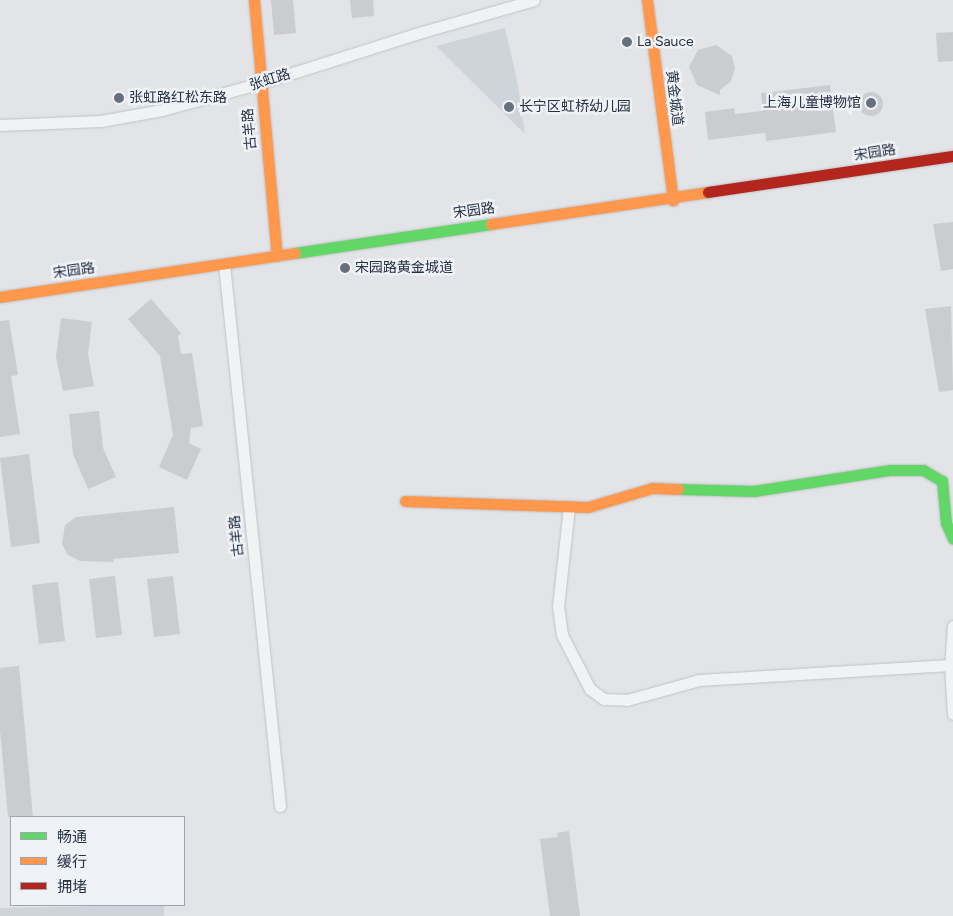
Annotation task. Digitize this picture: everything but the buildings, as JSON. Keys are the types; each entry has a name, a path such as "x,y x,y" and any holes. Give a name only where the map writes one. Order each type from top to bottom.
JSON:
{"street":[{"name":"古羊路","path":"254,0 277,256"},
{"name":"张虹路","path":"0,125 101,121 162,110 261,84 422,32 534,0"},
{"name":"黄金城道","path":"647,0 673,200"},
{"name":"宋园路","path":"0,297 673,200 953,156"},
{"name":"古羊路","path":"224,264 280,806"},
{"path":"405,501 588,507 652,488 754,491 890,470 923,470 942,481 946,523 953,539"},
{"path":"569,507 558,606 562,635 590,689 604,699 627,700 699,680 950,665"},
{"path":"953,626 950,665 953,714"}],"shaded area":[{"name":"长宁区虹桥幼儿园","path":"505,28 517,80 525,134 436,46"},
{"path":"164,906 164,916 0,916 0,908"}],"traffic: fast":[{"path":"295,253 491,224"},
{"path":"678,489 754,491 890,470 923,470 942,481 946,523 953,539"}],"traffic: slow":[{"path":"254,0 277,256"},
{"path":"647,0 673,200"},
{"path":"491,224 708,192"},
{"path":"0,297 295,253"},
{"path":"405,501 588,507 652,488 678,489"}],"traffic: jam":[{"path":"708,192 953,156"}],"place":[{"name":"La Sauce","path":"627,42"},
{"name":"张虹路红松东路","path":"119,98"},
{"name":"上海儿童博物馆","path":"871,103"},
{"name":"长宁区虹桥幼儿园","path":"509,107"},
{"name":"宋园路黄金城道","path":"345,268"}]}
